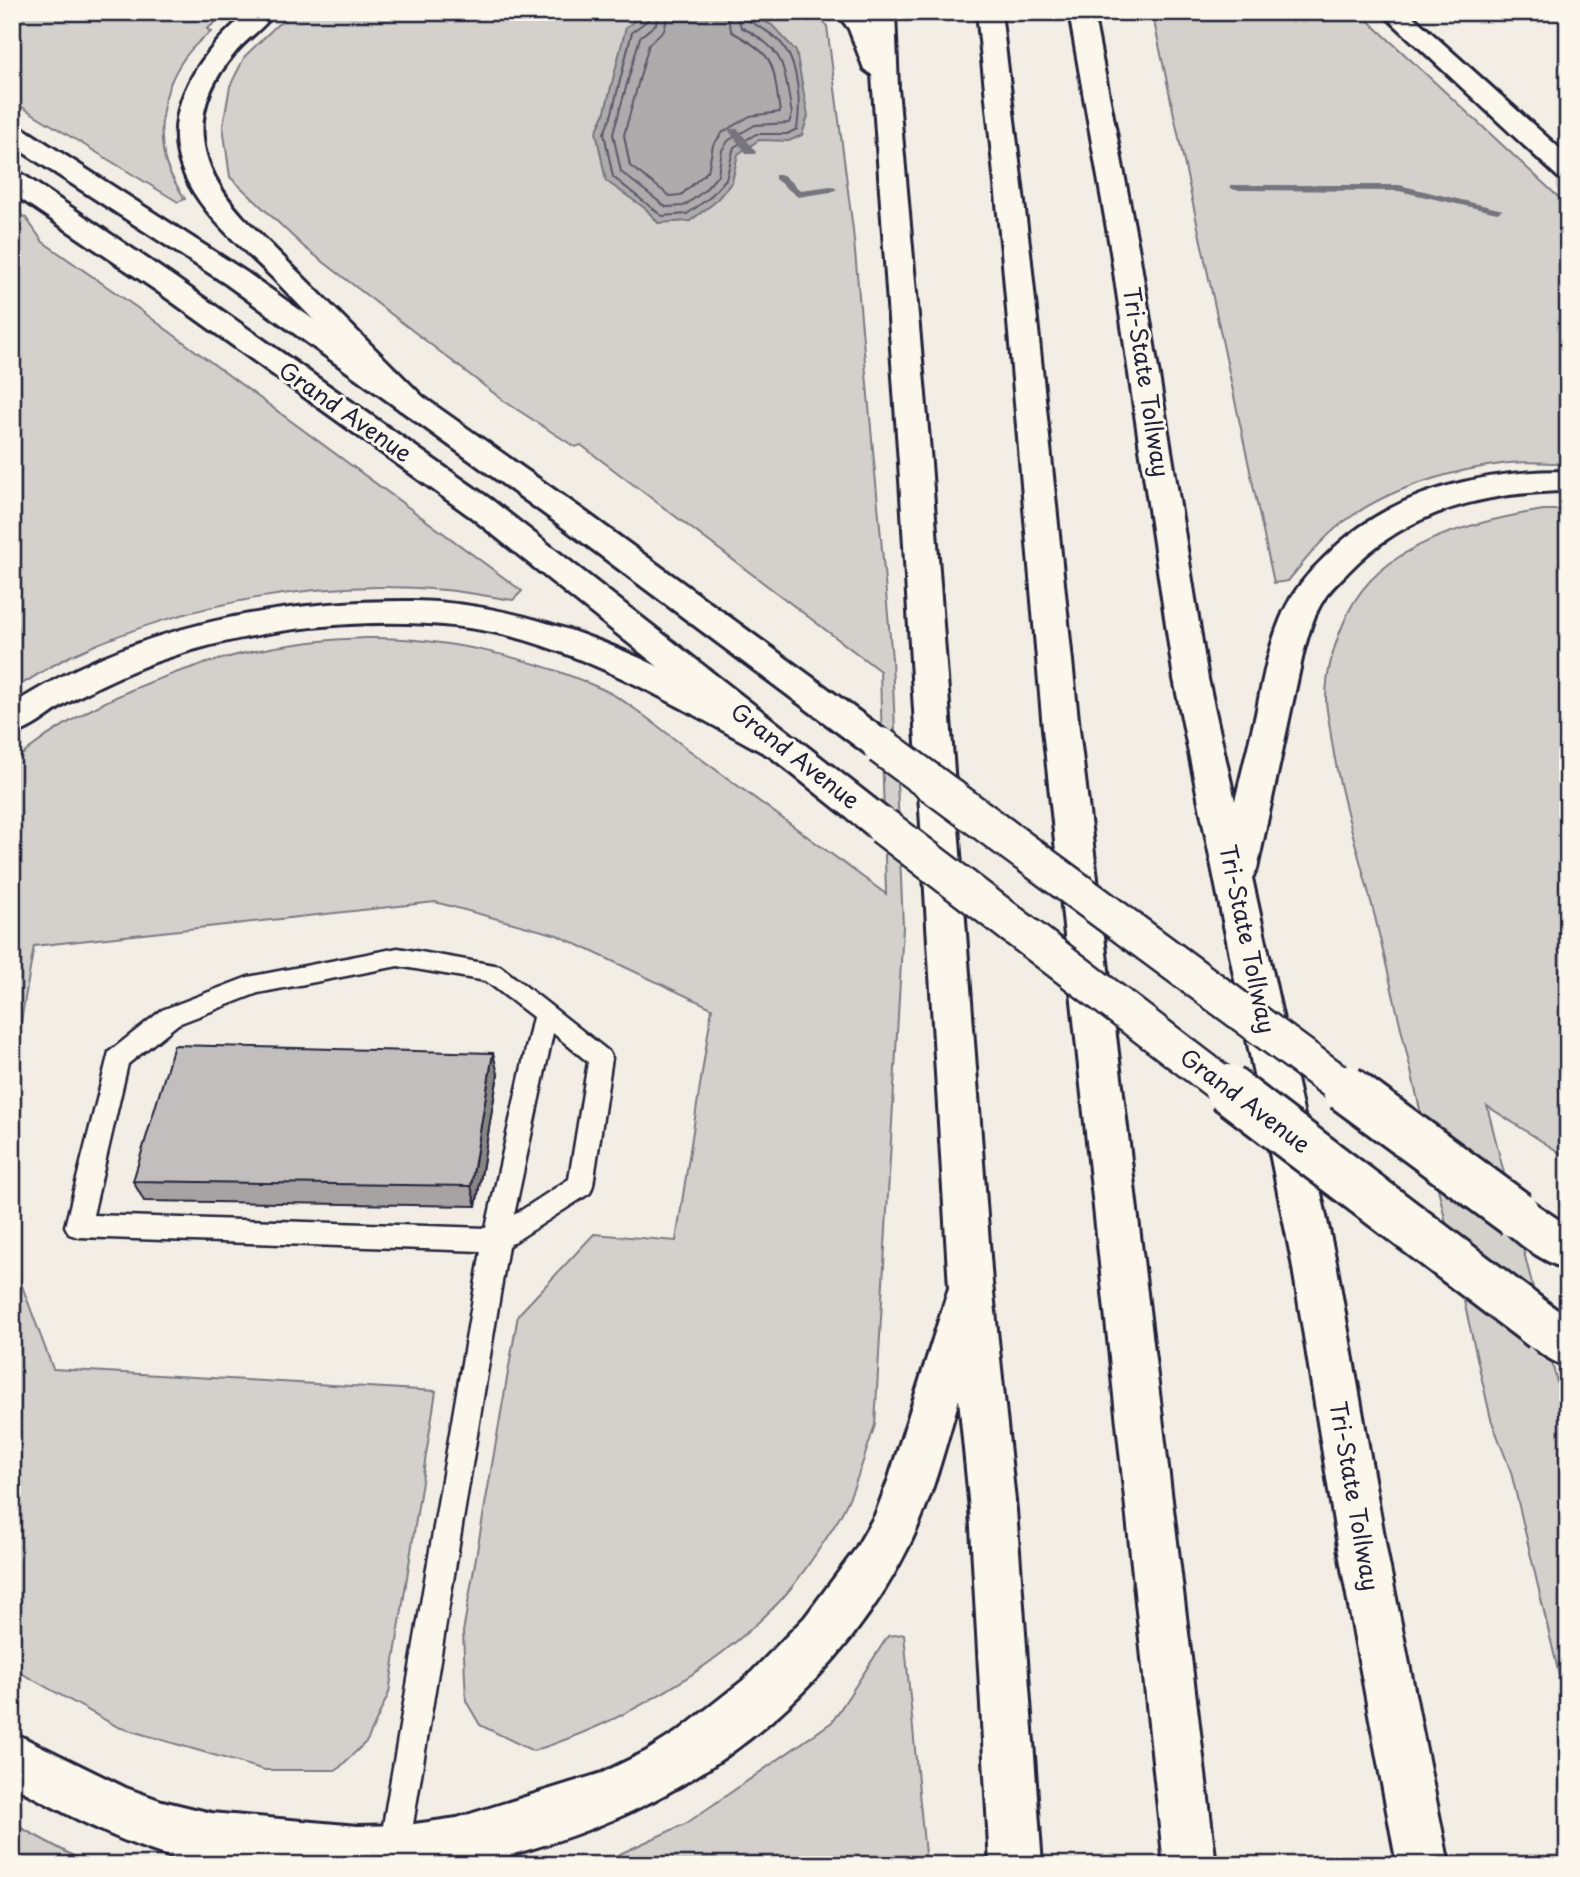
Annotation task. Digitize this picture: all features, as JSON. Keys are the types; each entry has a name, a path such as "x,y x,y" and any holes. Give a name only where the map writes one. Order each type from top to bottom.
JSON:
{"main road":[{"path":"263,12 228,42 197,88 190,115 190,157 207,192 411,403"},
{"path":"848,12 861,28 885,88"},
{"path":"883,12 885,88 915,463 970,1283 993,1510 1016,1865"},
{"path":"989,12 1016,252 1060,729 1190,1865"},
{"name":"Tri-State Tollway","path":"1081,12 1125,252 1191,679 1236,881 1314,1262 1363,1553 1423,1865"},
{"path":"1393,12 1568,171"},
{"name":"Grand Avenue","path":"12,133 236,278 572,518 1568,1251"},
{"name":"Grand Avenue","path":"12,180 167,285 482,509 883,826 1555,1337"},
{"path":"1236,881 1288,646 1308,596 1343,555 1377,528 1415,508 1464,492 1508,484 1568,481"},
{"path":"12,722 137,655 195,636 261,621 305,616 409,613 496,621 598,653 641,672 786,749"},
{"path":"12,1757 121,1813 187,1834 256,1845 393,1859 543,1820 602,1798 661,1771 711,1738 762,1695 840,1611 892,1531 910,1489 970,1283"}],"lane":[{"path":"398,957 492,973 547,1013 600,1058 581,1185 496,1240 78,1226 117,1059 170,1017 256,984 398,957"},
{"path":"393,1859 496,1240 547,1013"}],"shaded area":[{"path":"12,12 228,12 207,29 211,32 185,57 168,88 162,142 171,175 185,199 178,202 12,101"},
{"path":"295,12 813,12 827,26 853,230 892,659 903,927 875,1425 854,1486 838,1520 793,1586 752,1628 725,1651 664,1692 600,1725 533,1751 480,1725 466,1701 463,1632 518,1315 594,1234 676,1241 712,1008 557,935 435,902 34,946 12,1074 12,763 49,735 89,711 178,672 225,658 320,641 366,638 456,645 546,667 613,694 886,894 880,671 581,445 575,447 504,401 304,247 230,177 223,126 230,86 245,56 277,25"},
{"path":"1152,12 1359,12 1568,206 1568,464 1524,462 1489,466 1427,480 1387,496 1369,505 1334,530 1288,581 1274,583"},
{"path":"12,209 26,218 43,242 136,307 522,591 513,600 453,591 398,587 351,588 304,591 210,607 120,635 68,657 12,690"},
{"path":"1543,510 1568,510 1568,1158 1487,1106 1568,1426 1568,1713 1511,1472 1491,1419 1375,917 1340,782 1326,699 1330,666 1348,613 1363,589 1383,569 1406,552 1432,539 1488,521"},
{"path":"12,1259 53,1369 436,1391 389,1693 367,1741 337,1770 265,1770 118,1727 12,1668"},
{"path":"904,1634 926,1865 596,1865 687,1823 832,1722 888,1636"},
{"path":"12,1823 81,1860 97,1865 12,1865"}],"water":[{"path":"647,12 745,12 772,25 796,51 808,116 802,135 789,141 759,140 738,154 732,182 714,203 690,221 658,223 646,209 606,181 596,132 604,115 626,27"}],"building":[{"path":"174,1045 493,1053 471,1186 133,1181"}],"waterway":[{"path":"734,131 751,152"},
{"path":"779,177 798,194 831,189"},
{"path":"1235,187 1399,188 1497,210"}]}
